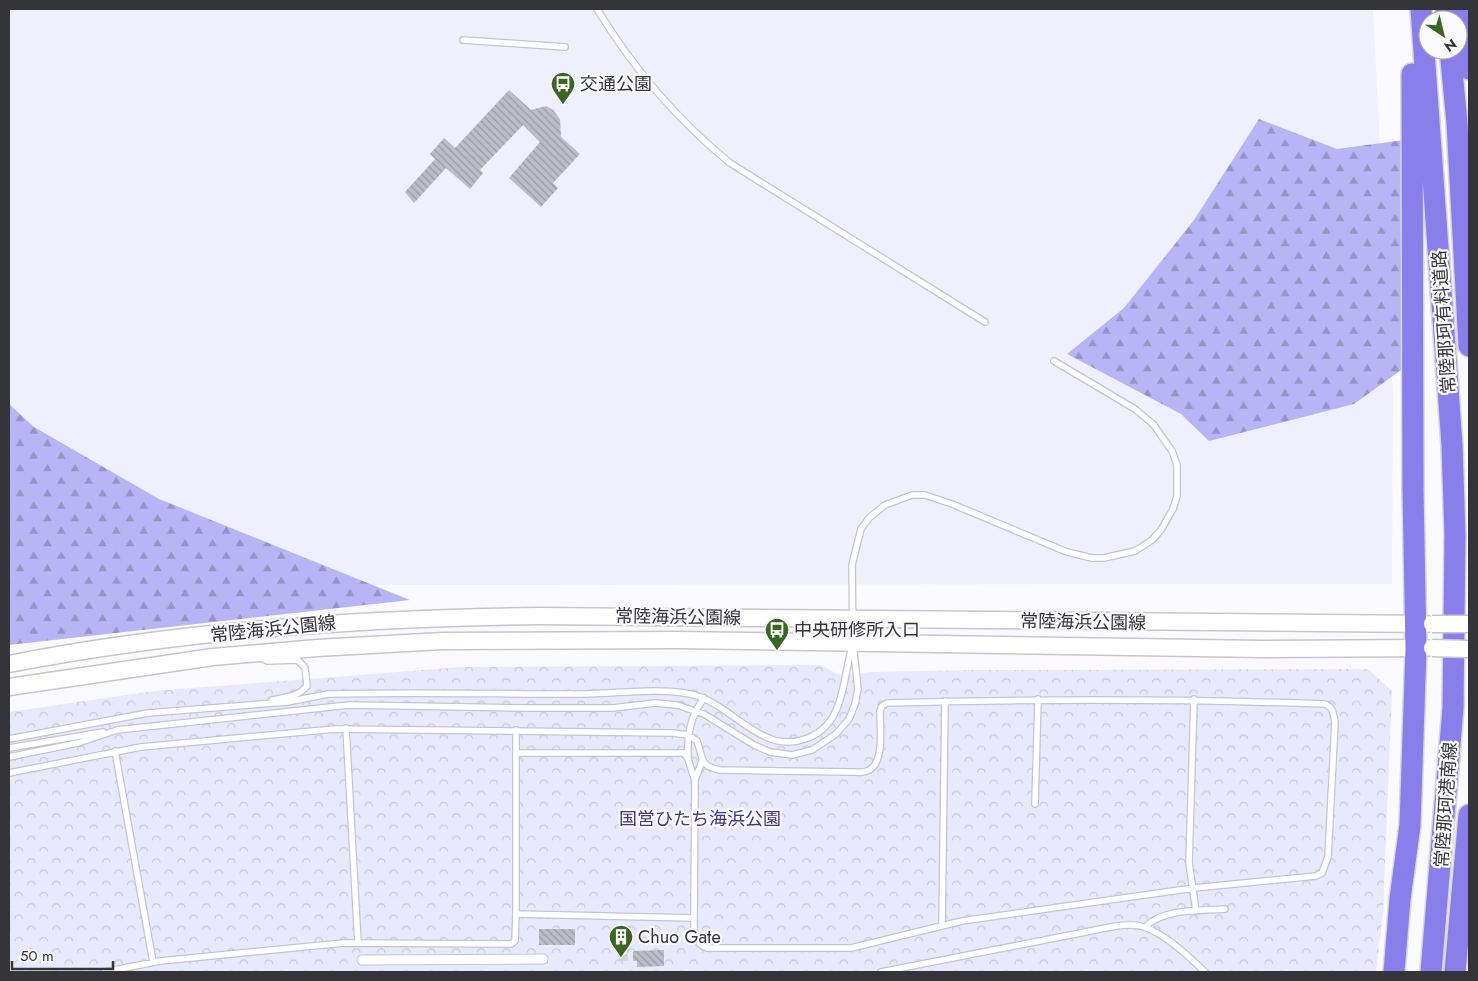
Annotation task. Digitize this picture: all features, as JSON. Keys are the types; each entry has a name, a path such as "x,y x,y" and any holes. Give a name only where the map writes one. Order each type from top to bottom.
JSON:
{"highway":[{"path":"1394,972 1400,898 1410,825 1424,648 1424,624 1413,480 1413,93 1409,9"},
{"name":"常陸那珂有料道路","path":"1421,9 1464,637"},
{"path":"1460,9 1469,69"},
{"name":"常陸那珂有料道路","path":"1451,60 1457,123 1469,346"},
{"name":"常陸那珂港南線","path":"1431,972 1454,708 1464,637"},
{"name":"常陸那珂港南線","path":"1455,972 1469,815"}],"main road":[{"name":"常陸海浜公園線","path":"9,664 147,642 349,621 538,616 1424,624 1464,637"},
{"name":"常陸海浜公園線","path":"9,687 153,665 254,653 363,645 541,639 1424,648 1464,637"}],"street":[{"path":"362,960 543,959"}],"lane":[{"path":"597,9 655,92 702,140 730,163 985,322"},
{"path":"463,40 565,46"},
{"path":"9,748 117,730 349,705 613,708 655,703 677,705 695,710 754,745 770,752 792,755 812,750 836,734 849,719 855,704 858,689 853,643 852,565 856,543 869,518 897,499 912,495 925,496 952,504 1067,552 1092,558 1104,558 1135,551 1152,540 1161,530 1173,509 1177,496 1177,465 1172,451 1153,424 1135,409 1054,361"},
{"path":"9,739 148,713 287,702 328,694 620,694 671,691 704,698 765,737 785,742 806,739 819,733 836,713 853,643"},
{"path":"253,705 298,694 308,686 306,668 298,660 267,661 254,653"},
{"path":"9,773 115,752 346,728 673,732 688,735 697,741 702,761 708,768 720,770 867,771 875,766 880,759 882,706 887,703 1038,699 1194,699 1325,704 1330,706 1335,722 1328,857 1322,873 1316,876 1194,888 942,925 851,948 707,948 700,946 694,936 695,781 688,759 688,735 695,710 704,698"},
{"path":"1035,804 1038,699"},
{"path":"1194,699 1189,863 1196,911"},
{"path":"942,925 945,701"},
{"path":"346,728 358,943"},
{"path":"9,757 78,743 117,730"},
{"path":"104,972 153,962 358,943 511,944 515,941 516,934 516,730"},
{"path":"115,752 153,962"},
{"path":"516,753 680,752 688,759"},
{"path":"695,781 702,761"},
{"path":"1145,927 1152,920 1163,916 1225,909"},
{"path":"516,914 694,918"},
{"path":"881,972 1116,926 1145,927 1186,954 1205,972"}],"shaded area":[{"path":"9,9 1373,9 1393,394 1392,584 171,585 9,619"}],"green space":[{"path":"1259,119 1337,149 1404,140 1404,368 1354,404 1209,441 1181,414 1067,354 1124,308 1194,220"},
{"path":"9,404 34,427 159,499 410,600 9,645"},
{"name":"国営ひたち海浜公園","path":"822,665 837,674 844,675 871,672 973,670 1368,669 1392,691 1383,913 1376,972 9,972 9,712 154,691 461,667"}],"building":[{"path":"509,90 531,110 546,106 553,110 560,119 561,137 580,154 553,183 558,188 541,207 509,178 540,142 523,125 480,170 483,173 470,189 446,168 414,203 405,192 435,159 430,154 444,138 455,148"},
{"path":"539,929 575,929 575,945 539,945"},
{"path":"664,950 664,966 637,967 637,961 633,961 633,951"}],"tunnel":[{"path":"623,954 624,961"}],"place":[{"name":"交通公園","path":"563,105"},
{"name":"中央研修所入口","path":"777,651"},
{"name":"Chuo Gate","path":"621,958"}]}
